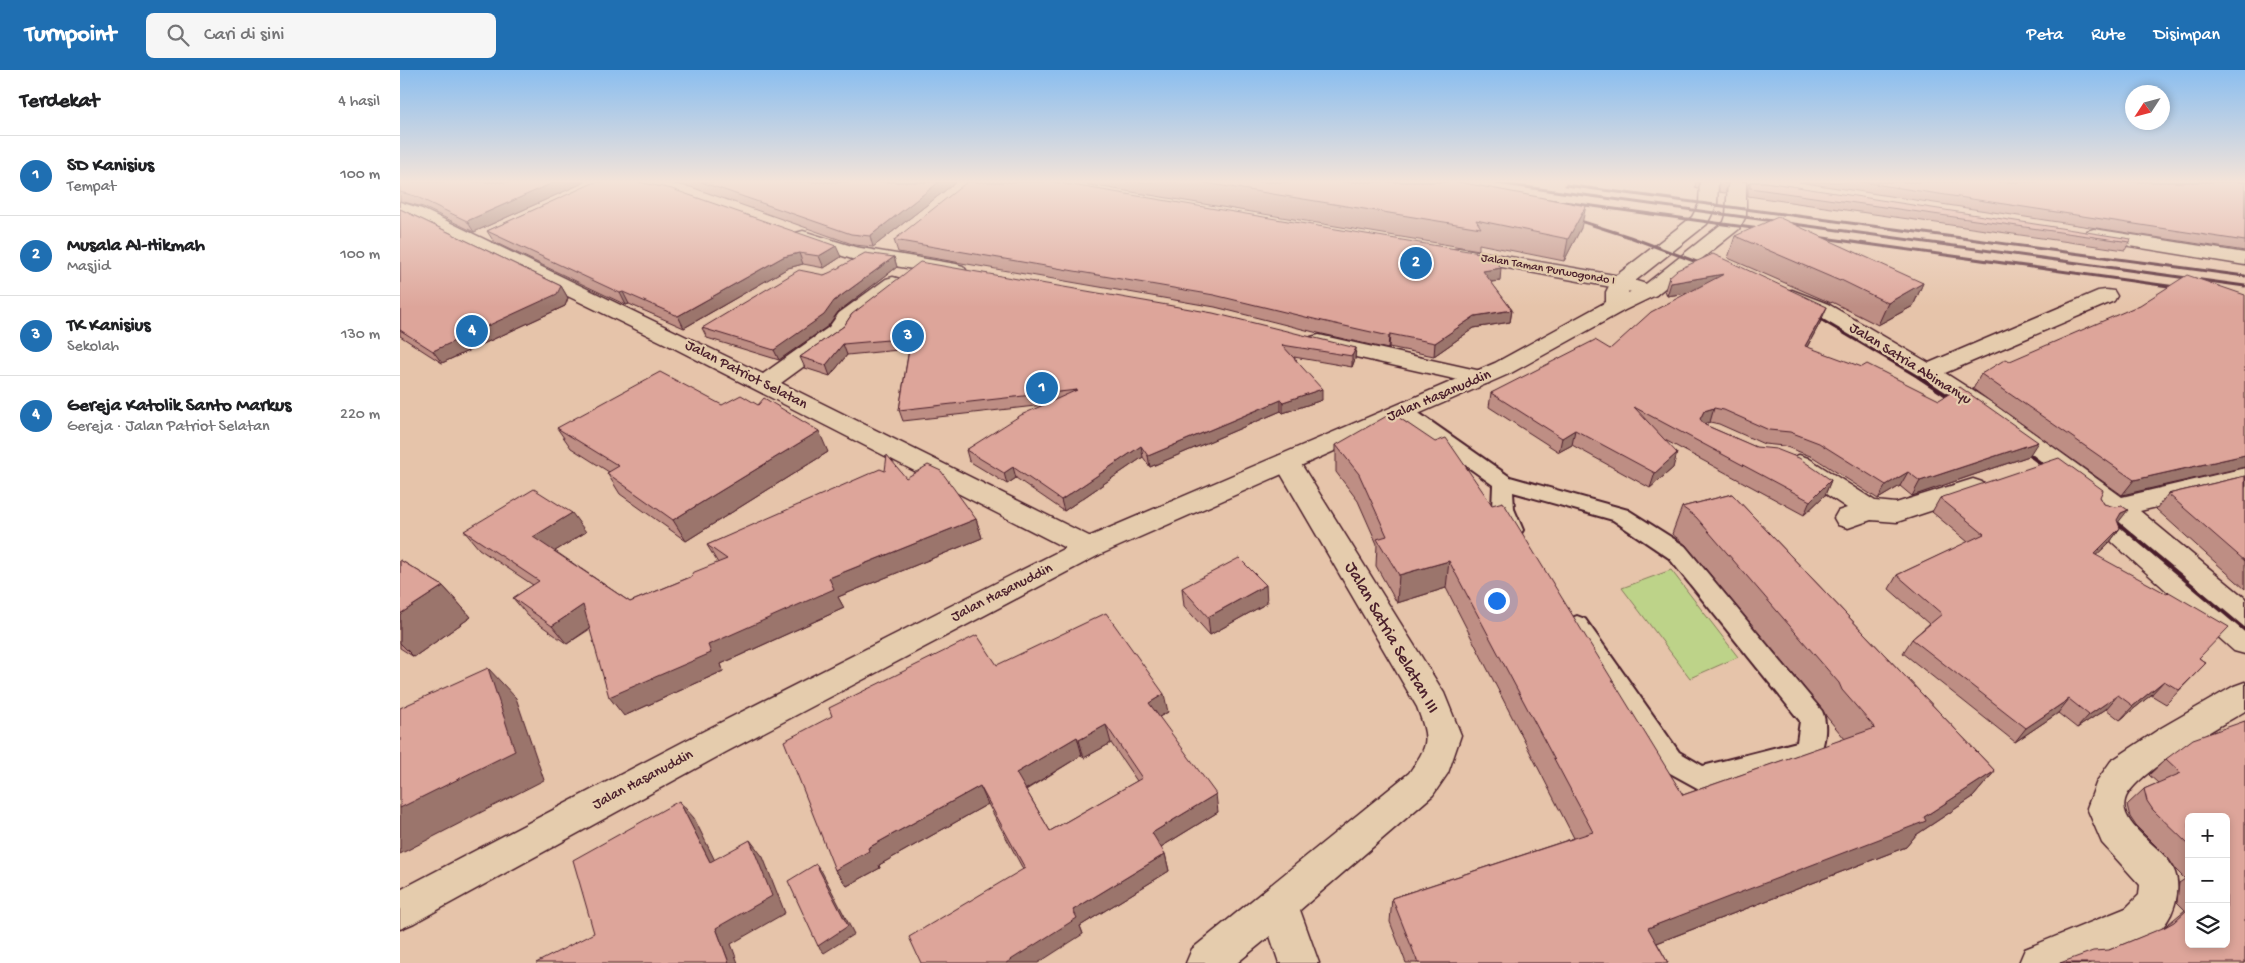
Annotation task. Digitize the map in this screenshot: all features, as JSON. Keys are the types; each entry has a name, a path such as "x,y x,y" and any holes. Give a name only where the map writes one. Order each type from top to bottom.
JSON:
{"street":[{"name":"Jalan Patriot Selatan","path":"434,224 688,337 764,384 1089,548"},
{"name":"Jalan Hasanuddin","path":"400,910 714,742 1089,548 1503,368 1619,294 1696,224"},
{"name":"Jalan Hasanuddin","path":"1619,294 1649,291 1699,253 1733,224"},
{"path":"473,242 499,230"},
{"path":"783,230 836,249 879,251 920,263 978,274"},
{"path":"2079,232 2245,259"},
{"name":"Jalan Taman Purwogondo I","path":"1436,249 1619,294"},
{"path":"843,269 879,251"},
{"path":"1699,253 1725,265"},
{"path":"764,384 839,330 840,324 847,318 920,263"},
{"name":"Jalan Satria Abimanyu","path":"1768,285 1820,309 1927,372 1983,408 2039,465 2107,510"},
{"path":"1927,372 2106,296"},
{"path":"1300,337 1481,378"},
{"path":"1774,454 1803,465 1858,514 1897,513 1998,480"},
{"name":"Jalan Satria Selatan III","path":"1206,963 1421,784 1436,762 1444,735 1432,703 1287,462"},
{"path":"2107,510 2245,477"},
{"path":"2107,510 2245,615"},
{"path":"2107,510 2245,642"},
{"path":"2039,963 2140,922 2148,913 2160,896 2159,878 2115,831 2105,808 2109,792 2123,772 2245,694"},
{"path":"1279,904 1298,963"}],"lane":[{"path":"1403,411 1504,482 1620,515 1677,552 1813,719 1809,750 1701,778 1670,760 1563,605"},
{"path":"1504,482 1503,509 1512,532 1524,548"}],"green space":[{"path":"1671,570 1738,657 1690,678 1622,588"}],"building":[{"path":"400,224 431,224 561,286 557,294 433,351 400,330"},
{"path":"503,224 772,224 836,246 819,256 799,253 783,257 678,316 623,292 620,293 487,231"},
{"path":"821,224 886,224 870,236 851,234"},
{"path":"915,224 1304,224 1492,255 1501,268 1483,271 1512,310 1475,316 1435,343 1390,334 1389,336 1214,295 894,240"},
{"path":"1454,224 1478,224 1481,228"},
{"path":"1494,224 1576,224 1568,239"},
{"path":"1763,224 1793,224 1923,283 1888,303 1841,280 1735,236"},
{"path":"2001,224 2033,224 2131,239 2130,242"},
{"path":"2132,224 2245,224 2245,241"},
{"path":"865,253 894,257 834,301 824,315 774,350 702,328 799,270 824,275"},
{"path":"1713,254 1827,307 1805,346 1862,367 1867,364 1939,400 1960,387 2038,442 1920,481 1908,472 1886,485 1819,443 1790,432 1769,430 1724,410 1714,408 1704,411 1700,419 1705,425 1756,447 1776,449 1799,458 1831,480 1810,501 1634,407 1677,453 1655,473 1575,430 1562,438 1491,393 1595,340 1610,349 1651,312 1724,274 1671,283 1669,277 1677,270"},
{"path":"920,262 1213,313 1356,348 1352,356 1282,345 1322,389 1283,402 1281,400 1148,456 1141,446 1061,500 1013,467 1004,473 966,450 1021,415 1077,390 899,410 911,338 843,344 826,365 800,357 844,326 852,314"},
{"path":"2187,275 2245,295 2245,455 2134,480 1981,374 2006,359 2010,361 2140,305"},
{"path":"660,372 722,405 741,395 758,405 764,398 819,431 673,520 607,473 619,466 557,428"},
{"path":"1392,413 1435,442 1446,438 1492,505 1503,502 1683,795 1875,728 1842,690 1839,683 1696,517 1682,507 1732,494 1995,771 1924,817 1926,821 1648,928 1668,963 1418,963 1392,898 1593,832 1449,561 1399,575 1377,539 1387,536 1359,474 1336,445"},
{"path":"887,455 906,478 928,465 941,471 976,519 829,578 834,589 708,645 711,653 609,697 583,605 552,626 513,598 539,581 464,531 534,489 572,513 533,537 630,602 693,576 692,573 727,559 707,545 880,469 885,471"},
{"path":"2059,458 2103,490 2100,497 2104,504 2115,507 2122,506 2128,510 2121,513 2117,520 2120,528 2094,554 2167,594 2169,592 2229,627 2199,658 2206,663 2179,690 2164,681 2133,706 2118,695 2089,715 2069,699 2026,728 1912,639 1942,614 1897,575 1984,534 1940,498"},
{"path":"2245,476 2245,561 2168,494"},
{"path":"1239,558 1266,585 1208,617 1182,588"},
{"path":"400,560 443,586 400,614"},
{"path":"1106,613 1164,694 1149,703 1216,794 1152,833 1165,854 1073,910 1077,918 1006,963 921,963 909,937 1025,868 980,786 868,848 869,851 835,870 784,741 832,716 829,708 977,635 997,665","holes":["1106,725 1142,778 1050,831 1016,773 1077,737 1079,740"]},
{"path":"488,668 515,751 400,808 400,708"},
{"path":"2245,721 2245,963 2060,963 2093,951 2109,950 2165,927 2185,912 2185,948 2230,948 2230,813 2185,813 2185,841 2153,810 2147,801 2144,789 2181,773 2166,759 2193,739"},
{"path":"679,801 710,862 750,840 772,896 716,928 729,963 536,963 594,933 573,860"},
{"path":"816,864 848,926 818,946 788,881"}],"railway":[{"path":"1589,224 1710,267"},
{"path":"1721,224 1767,230"},
{"path":"1792,224 2245,286"},
{"path":"1855,224 2245,276"},
{"path":"1809,236 2183,288"},
{"path":"1810,313 1920,378"},
{"path":"1919,377 1957,402"},
{"path":"2018,446 2052,472"},
{"path":"2107,514 2245,630"}],"place":[{"name":"Musala Al-Hikmah","path":"1416,263"},
{"name":"Gereja Katolik Santo Markus","path":"472,331"},
{"name":"TK Kanisius","path":"908,336"},
{"name":"SD Kanisius","path":"1042,388"}]}
